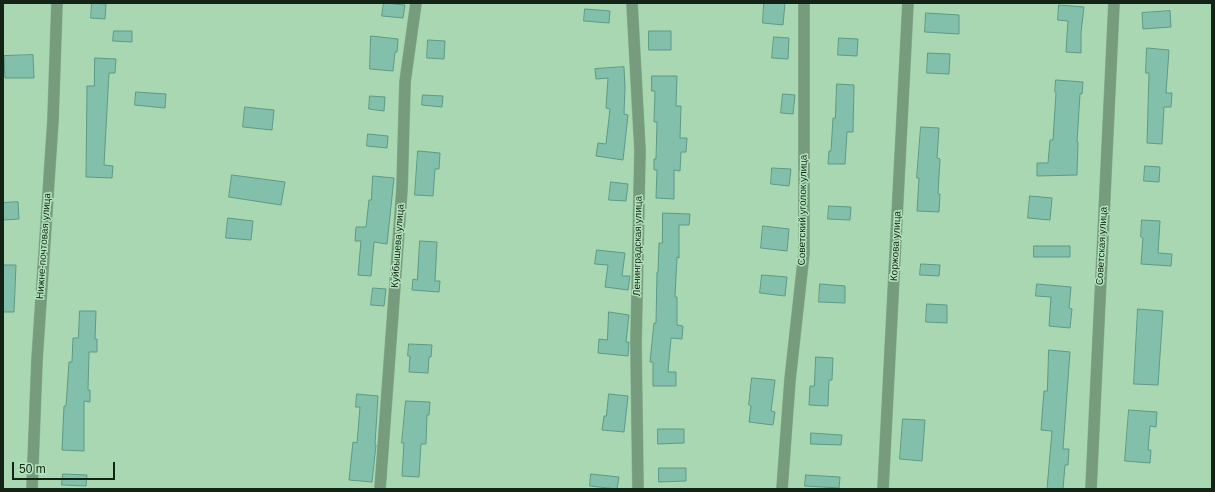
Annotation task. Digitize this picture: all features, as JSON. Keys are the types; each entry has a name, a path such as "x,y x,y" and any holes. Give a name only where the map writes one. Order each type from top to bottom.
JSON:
{"street":[{"name":"Нижне-почтовая улица","path":"32,489 37,360 53,120 57,3"},
{"name":"Куйбышева улица","path":"380,489 402,189 405,82 416,3"},
{"name":"Ленинградская улица","path":"632,3 640,150 636,344 638,489"},
{"name":"Советский уголок улица","path":"782,489 790,380 804,253 804,3"},
{"name":"Коржова улица","path":"883,489 908,3"},
{"name":"Советская улица","path":"1091,489 1114,3"}],"building":[{"path":"92,3 106,4 105,19 91,18"},
{"path":"384,3 405,5 403,18 382,16"},
{"path":"764,3 785,3 783,25 763,23"},
{"path":"1059,5 1084,7 1081,32 1081,53 1066,52 1068,21 1058,20"},
{"path":"585,9 610,11 609,23 584,21"},
{"path":"1170,11 1171,27 1143,29 1142,13"},
{"path":"926,13 959,15 959,34 925,32"},
{"path":"114,31 132,31 132,42 113,41"},
{"path":"649,31 671,31 671,50 649,50"},
{"path":"371,36 398,39 393,71 370,69"},
{"path":"774,37 789,38 788,59 772,58"},
{"path":"839,38 858,39 857,56 838,55"},
{"path":"428,40 445,41 444,59 427,58"},
{"path":"1147,48 1169,50 1166,93 1172,93 1171,107 1164,107 1162,144 1147,143 1149,73 1146,73"},
{"path":"928,53 950,54 949,74 927,73"},
{"path":"33,55 34,78 5,78 4,56"},
{"path":"95,58 116,59 115,73 109,73 104,165 113,166 112,178 86,177 87,86 94,86"},
{"path":"624,67 624,114 628,115 623,160 596,156 598,143 606,144 610,109 606,108 608,78 596,79 595,69"},
{"path":"652,76 677,76 676,106 681,106 680,138 687,138 686,152 681,152 680,171 674,170 674,199 656,198 657,170 654,170 654,159 656,159 657,122 654,122 655,91 652,91"},
{"path":"1056,80 1083,82 1082,94 1080,94 1077,142 1077,175 1037,176 1037,163 1048,163 1050,140 1053,140"},
{"path":"837,84 854,85 853,132 847,132 845,164 828,164 829,151 831,151 833,118 835,118"},
{"path":"136,92 166,94 165,108 135,105"},
{"path":"783,94 795,95 793,114 781,113"},
{"path":"423,95 443,96 442,107 422,105"},
{"path":"370,96 385,97 384,111 369,109"},
{"path":"245,107 274,110 272,130 243,127"},
{"path":"921,127 939,128 937,158 940,159 938,194 940,194 939,212 917,211 919,178 917,178"},
{"path":"368,134 388,136 387,148 367,146"},
{"path":"418,151 440,153 439,169 435,169 433,196 415,195"},
{"path":"1145,166 1160,167 1159,182 1144,181"},
{"path":"772,168 791,169 789,186 771,184"},
{"path":"232,175 285,182 281,205 229,197"},
{"path":"373,176 394,178 387,244 374,242 371,276 358,275 361,241 355,241 356,227 366,227 369,200 371,200"},
{"path":"611,182 628,184 626,201 609,200"},
{"path":"1030,196 1052,198 1050,220 1028,218"},
{"path":"18,202 19,219 3,220 3,203"},
{"path":"829,206 851,207 850,220 828,219"},
{"path":"663,213 690,214 689,225 679,225 679,258 677,257 675,297 677,297 677,325 683,326 682,339 671,338 668,372 676,372 676,386 653,386 653,362 650,362 654,323 656,323 657,272 659,243 662,243"},
{"path":"228,218 253,221 251,240 226,238"},
{"path":"1142,220 1160,221 1158,253 1172,254 1171,266 1141,264 1143,238 1141,237"},
{"path":"763,226 789,229 787,251 761,248"},
{"path":"420,241 437,242 435,281 440,281 439,292 412,290 413,279 417,280"},
{"path":"1034,246 1070,246 1070,257 1034,257"},
{"path":"597,250 625,253 622,276 630,276 628,290 605,287 608,265 595,264"},
{"path":"921,264 940,265 939,276 920,275"},
{"path":"3,265 16,265 14,312 3,312"},
{"path":"762,275 787,277 785,296 760,293"},
{"path":"820,284 845,286 845,303 819,302"},
{"path":"1037,284 1071,287 1069,308 1072,309 1070,328 1049,326 1051,297 1036,296"},
{"path":"373,288 386,289 384,306 371,305"},
{"path":"927,304 947,305 947,323 926,322"},
{"path":"1138,309 1163,311 1158,385 1134,384"},
{"path":"80,311 96,311 95,339 97,339 97,352 89,352 88,390 90,390 90,402 84,401 84,451 62,450 64,406 66,406 69,362 72,362 73,338 78,338"},
{"path":"609,312 629,315 626,342 629,342 628,356 598,353 599,339 607,340"},
{"path":"409,344 432,345 431,357 429,357 428,373 409,372"},
{"path":"1049,350 1070,352 1063,449 1069,449 1068,465 1065,465 1063,489 1047,489 1052,431 1041,430 1044,391 1047,391"},
{"path":"816,357 833,358 832,380 829,380 828,406 809,405 810,386 814,386"},
{"path":"752,378 775,380 771,411 775,412 773,425 749,422"},
{"path":"357,394 378,396 376,445 372,482 349,480 353,442 357,443 360,407 356,407"},
{"path":"609,394 628,396 624,432 602,430 604,416 606,416"},
{"path":"406,401 430,402 429,415 427,415 426,444 421,444 419,477 402,476 404,443 402,443"},
{"path":"1129,410 1157,412 1156,427 1150,426 1148,450 1151,450 1150,463 1125,461"},
{"path":"903,419 925,420 922,461 900,459"},
{"path":"658,429 684,429 684,443 658,444"},
{"path":"811,433 842,435 841,445 811,444"},
{"path":"659,468 686,468 686,481 659,482"},
{"path":"63,474 87,475 86,486 62,485"},
{"path":"591,474 619,477 617,489 590,486"},
{"path":"806,475 840,477 839,488 805,486"}]}
